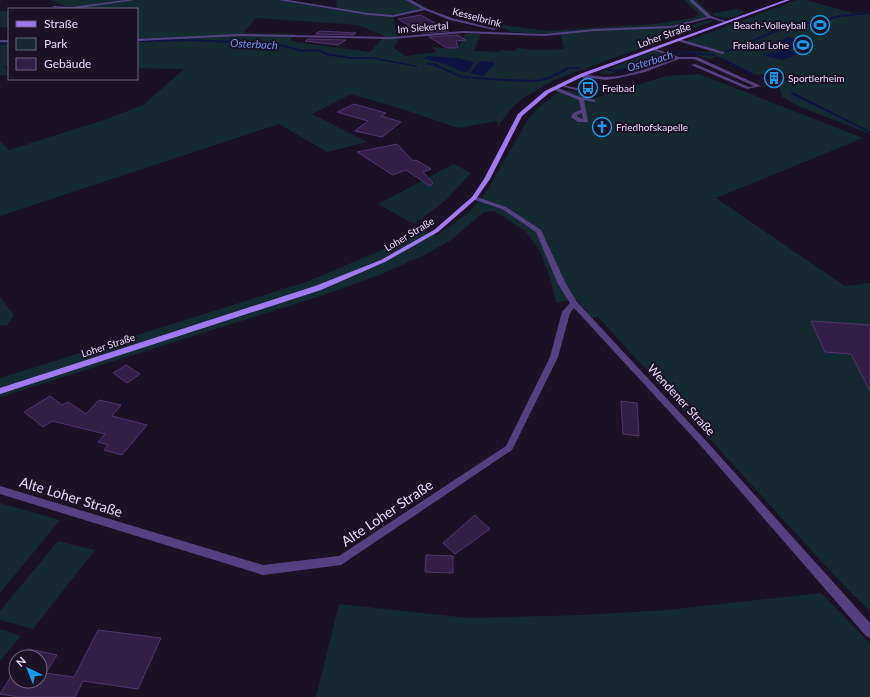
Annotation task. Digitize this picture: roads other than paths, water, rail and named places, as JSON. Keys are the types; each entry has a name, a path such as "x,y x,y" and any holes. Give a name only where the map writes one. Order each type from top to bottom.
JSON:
{"street":[{"path":"54,7 72,8 133,0"},
{"path":"281,0 368,14 393,16 425,9"},
{"name":"Kesselbrink","path":"408,0 425,9 452,19 504,33"},
{"path":"691,0 710,17 726,22"},
{"name":"Loher Straße","path":"0,391 318,288 383,261 436,231 474,198 487,180 520,116 531,104 554,88 582,75 788,0"},
{"name":"Im Siekertal","path":"138,40 238,35 391,38 464,32 545,35 594,30 672,27 710,17"},
{"path":"679,40 723,53"},
{"path":"654,49 679,58"},
{"path":"582,75 596,78 615,78 679,58 696,58 759,86 749,88 693,65"},
{"path":"559,85 576,89 588,88 591,84 590,80 582,75"},
{"path":"554,88 593,101"},
{"path":"575,96 581,99 584,111"},
{"name":"Wendener Straße","path":"474,198 504,208 539,231 562,284 574,304 705,445 870,632"},
{"name":"Alte Loher Straße","path":"0,490 263,570 341,560 509,448 554,357 566,312 574,304"}],"waterway":[{"name":"Osterbach","path":"724,52 783,28 841,16 870,13"},
{"name":"Osterbach","path":"138,41 191,40 276,44 303,51 319,50 326,54 350,58 373,58 417,66"},
{"name":"Osterbach","path":"0,44 8,44"},
{"name":"Osterbach","path":"608,70 619,71 675,52 715,55"},
{"path":"723,59 750,73"},
{"name":"Osterbach","path":"427,64 432,64 462,77 537,81 549,78 569,68 580,68"},
{"path":"761,78 772,84"},
{"path":"792,93 870,132"}],"place":[{"name":"Beach-Volleyball","path":"820,25"},
{"name":"Freibad Lohe","path":"803,45"},
{"name":"Sportlerheim","path":"774,78"},
{"name":"Freibad","path":"588,88"},
{"name":"Friedhofskapelle","path":"602,127"}]}
